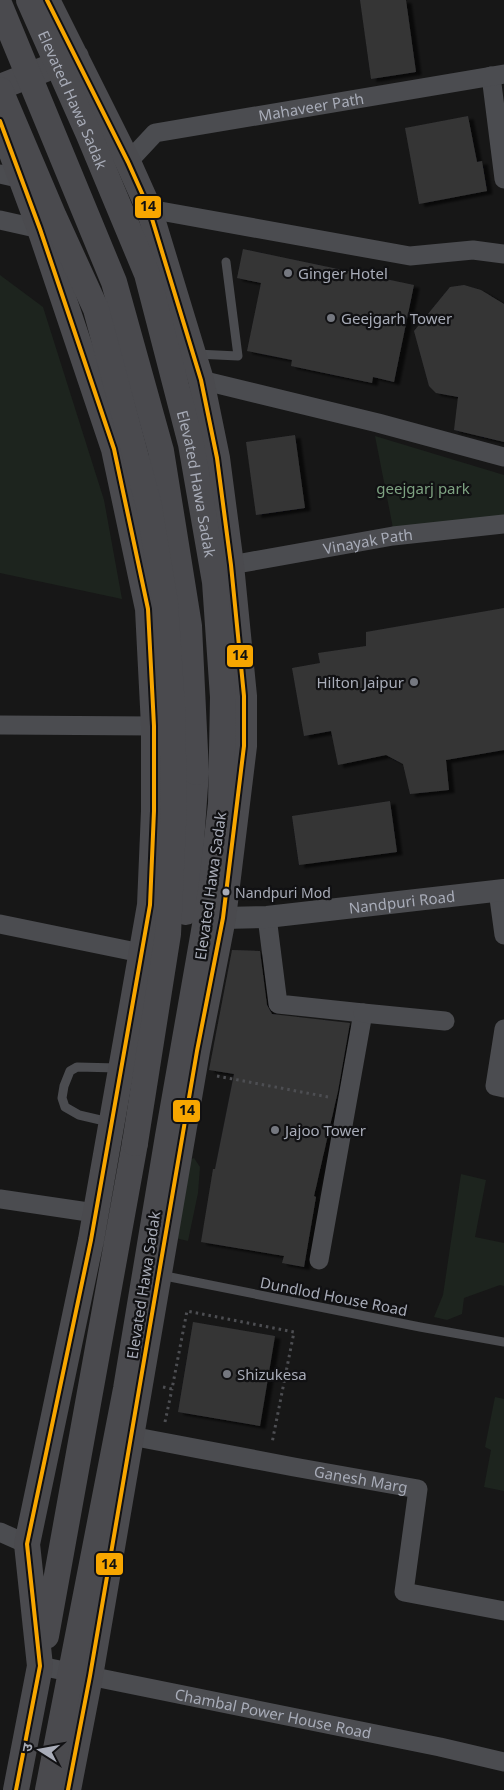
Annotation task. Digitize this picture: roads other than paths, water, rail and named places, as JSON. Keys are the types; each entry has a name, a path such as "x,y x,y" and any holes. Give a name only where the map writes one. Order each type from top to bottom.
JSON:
{"main road":[{"name":"Elevated Hawa Sadak","path":"29,0 89,135 147,274 191,444 215,582 223,697 222,804 211,891 126,1389 48,1790"},
{"path":"47,0 128,162 149,209 194,354 217,458 231,565 244,696 244,746 223,918 194,1072 90,1676 68,1790"},
{"path":"0,6 114,282 161,451 189,626 196,772 186,912"},
{"path":"0,89 76,57"},
{"name":"Elevated Hawa Sadak","path":"0,89 54,217 96,309 149,506 165,602 172,706 174,804 168,934 135,1143 16,1790"},
{"path":"0,121 11,176 40,230 114,449 148,609 154,726 154,811 150,905 95,1213 27,1544 40,1666"}],"street":[{"name":"Mahaveer Path","path":"128,162 155,132 497,75"},
{"path":"497,75 504,179"},
{"path":"149,209 410,256 473,250 504,254"},
{"path":"0,220 40,230"},
{"path":"201,380 378,423 504,457"},
{"name":"Vinayak Path","path":"231,565 393,536 504,524"},
{"path":"0,725 154,726"},
{"path":"501,890 504,935"},
{"name":"Nandpuri Road","path":"150,905 223,918 267,917 501,890"},
{"path":"267,917 278,1004 445,1021"},
{"path":"0,924 141,953"},
{"path":"319,1260 363,1013"},
{"path":"504,1029 495,1086 504,1088"},
{"path":"0,1199 95,1213"},
{"name":"Ganesh Marg","path":"131,1436 418,1489 404,1592 504,1611"},
{"path":"0,1532 27,1544"},
{"name":"Chambal Power House Road","path":"40,1666 504,1762"}],"lane":[{"path":"194,354 238,356 226,262"},
{"path":"111,1123 79,1115 68,1110 63,1102 64,1086 70,1071 77,1067 121,1068"},
{"name":"Dundlod House Road","path":"159,1275 504,1342"}],"place":[{"name":"Ginger Hotel","path":"288,273"},
{"name":"Geejgarh Tower","path":"331,318"},
{"name":"Hilton Jaipur","path":"414,682"},
{"name":"Nandpuri Mod","path":"226,892"},
{"name":"Jajoo Tower","path":"275,1130"},
{"name":"Shizukesa","path":"227,1374"}],"park label":[{"name":"geejgarj park","path":"423,488"}]}
